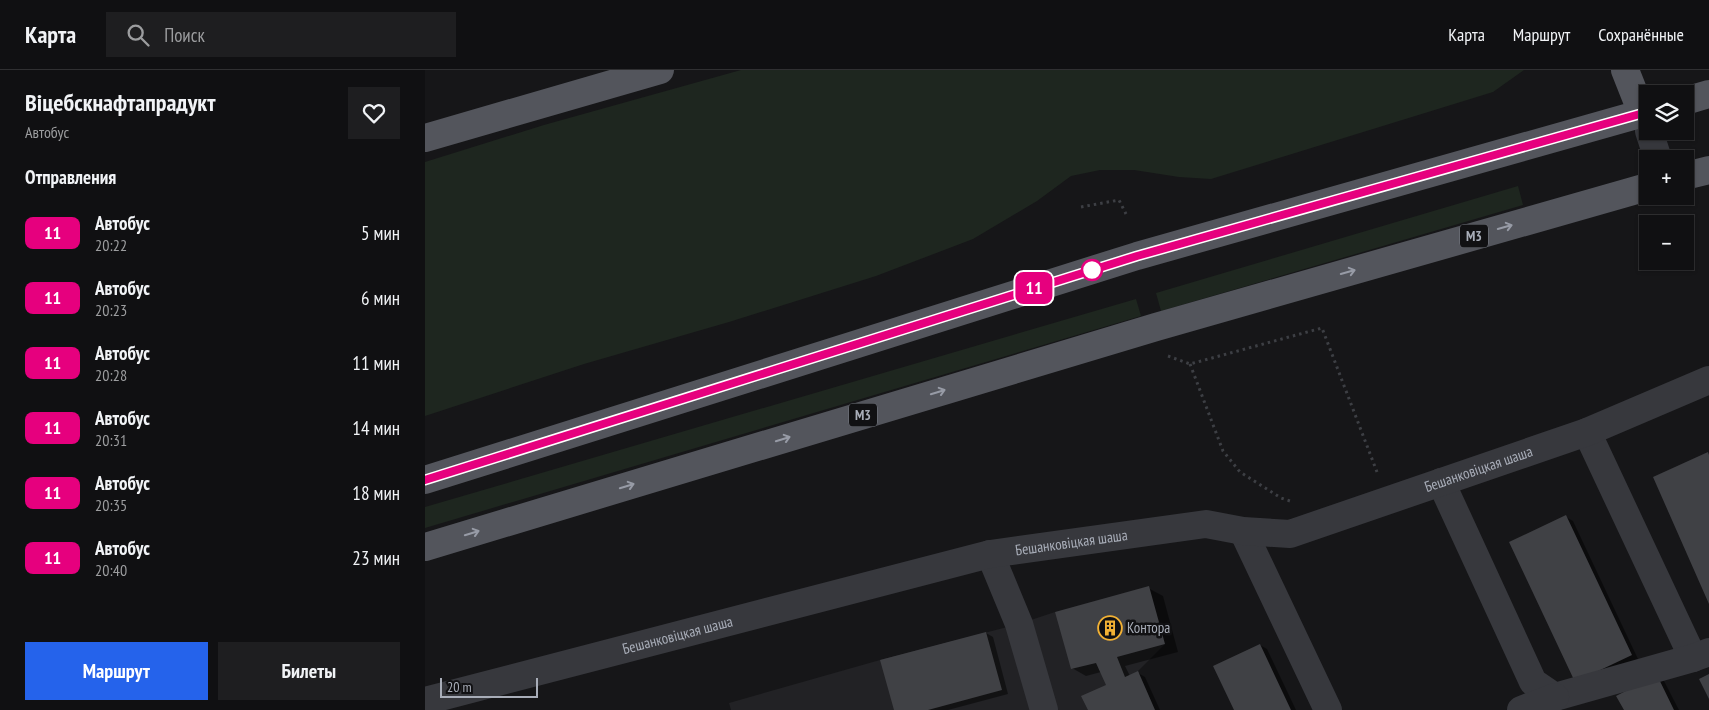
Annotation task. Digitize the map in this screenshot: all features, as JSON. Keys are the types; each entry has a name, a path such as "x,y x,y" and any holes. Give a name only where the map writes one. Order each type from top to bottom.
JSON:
{"main road":[{"path":"425,138 660,70"},
{"path":"1625,70 1639,104"},
{"path":"1694,98 1709,94"},
{"path":"425,480 1137,256 1639,123"},
{"path":"1694,174 1709,170"},
{"name":"М3","path":"425,547 1156,327 1639,189"}],"street":[{"name":"Бешанковіцкая шаша","path":"427,704 990,554 1206,524 1243,530 1290,534 1587,432 1709,380"},
{"path":"1521,710 1555,697 1701,655 1587,432"},
{"path":"1441,482 1533,682 1555,697"},
{"path":"1243,530 1328,710"},
{"path":"990,554 1019,624 1044,710"}],"path":[{"path":"1081,207 1119,200 1126,214"},
{"path":"1163,353 1190,364 1322,328 1388,500"},
{"path":"1190,364 1223,451 1240,472 1281,498 1290,501"}],"shaded area":[{"path":"741,70 1524,70 1493,92 1211,179 1179,177 1134,170 1100,170 1071,176 1037,201 973,239 876,276 729,322 584,364 425,416 425,162 544,125"},
{"path":"1518,186 1523,205 1161,311 1156,293"},
{"path":"1136,299 1141,316 425,528 425,507"},
{"path":"1055,612 1165,644 1138,671 1155,710 731,710 729,703 880,660 1019,624"}],"building":[{"path":"1708,452 1709,455 1709,604 1653,477"},
{"path":"1566,515 1632,655 1575,682 1509,542"},
{"name":"Контора","path":"1149,586 1165,644 1117,657 1125,677 1138,671 1155,710 1088,710 1081,696 1106,685 1096,663 1071,669 1055,612"},
{"path":"986,632 1002,690 928,710 894,710 880,660"},
{"path":"1260,644 1291,710 1234,710 1213,666"},
{"path":"1709,674 1709,699 1699,679"},
{"path":"1657,675 1674,710 1624,710 1616,696"}],"bus line":[{"name":"11","path":"425,480 1137,256 1639,114"}],"place":[{"name":"Контора","path":"1110,628"}]}
